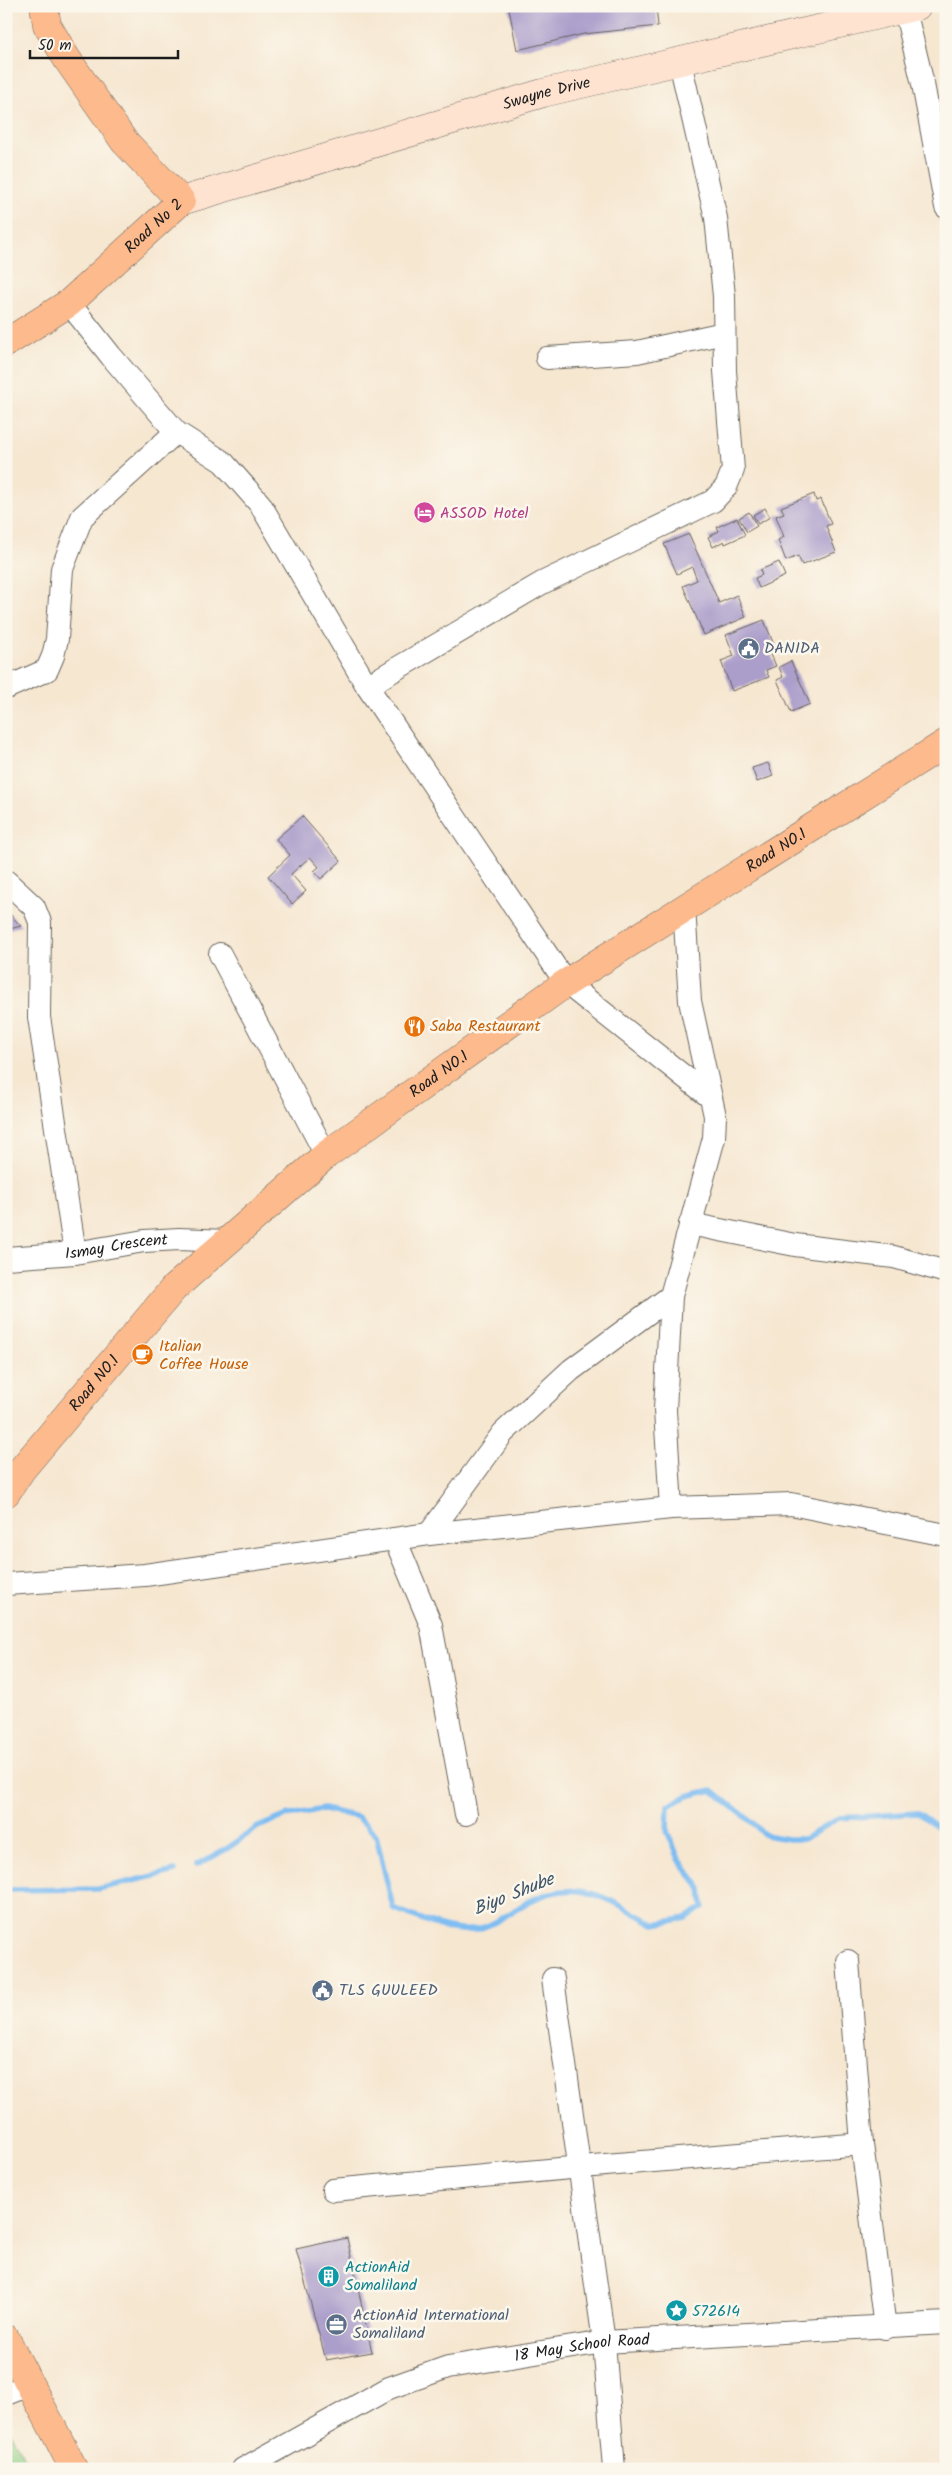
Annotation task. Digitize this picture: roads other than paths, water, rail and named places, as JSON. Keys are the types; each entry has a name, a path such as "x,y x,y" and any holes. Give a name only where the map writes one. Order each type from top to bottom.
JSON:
{"main road":[{"name":"Road No 2","path":"6,343 69,303 181,201 124,141 67,60 47,25 44,6"},
{"name":"Swayne Drive","path":"181,201 543,93 911,8"},
{"name":"Road NO.1","path":"6,1493 22,1469 174,1288 326,1155 566,983 946,743"},
{"path":"6,2338 18,2389 74,2469"}],"street":[{"path":"911,8 946,206"},
{"path":"367,686 542,583 712,501 726,487 733,470 725,371 724,296 716,218 680,62"},
{"path":"69,303 111,356 176,432 223,462 260,504 367,686 566,983 710,1097"},
{"path":"548,358 637,352 724,333"},
{"path":"6,688 47,670 57,639 62,569 82,517 176,432"},
{"path":"6,881 34,908 40,922 39,1017 75,1254"},
{"path":"671,1508 665,1410 671,1296 714,1138 716,1116 710,1097 690,1001 684,908"},
{"path":"220,954 326,1155"},
{"path":"690,1224 795,1245 894,1257 946,1272"},
{"name":"Ismay Crescent","path":"6,1258 75,1254 144,1241 179,1239 227,1241"},
{"path":"429,1534 503,1433 571,1370 671,1296"},
{"path":"6,1584 145,1575 429,1534 671,1508 791,1504 946,1535"},
{"path":"395,1539 431,1625 466,1814"},
{"path":"848,1961 862,2144 885,2328"},
{"path":"553,1979 581,2167 604,2342 614,2469"},
{"path":"333,2190 862,2144"},
{"name":"18 May School Road","path":"243,2469 389,2388 448,2367 604,2342 885,2328 946,2323"}],"waterway":[{"name":"Biyo Shube","path":"196,1866 228,1848 258,1827 285,1816 324,1809 358,1817 376,1835 393,1908 434,1924 456,1930 477,1929 497,1921 528,1902 547,1894 563,1891 579,1891 594,1894 655,1924 686,1918 703,1907 701,1889 679,1859 667,1831 668,1806 687,1796 712,1790 765,1835 788,1839 804,1839 839,1818 918,1813 946,1833"},
{"path":"6,1890 98,1889 175,1871"}],"place":[{"name":"ASSOD Hotel","path":"424,513"},
{"name":"DANIDA","path":"748,648"},
{"name":"Saba Restaurant","path":"414,1026"},
{"name":"Italian Coffee House","path":"143,1355"},
{"name":"TLS GUULEED","path":"323,1990"},
{"name":"ActionAid Somaliland","path":"329,2276"},
{"name":"572614","path":"676,2311"},
{"name":"ActionAid International Somaliland","path":"337,2324"}]}
